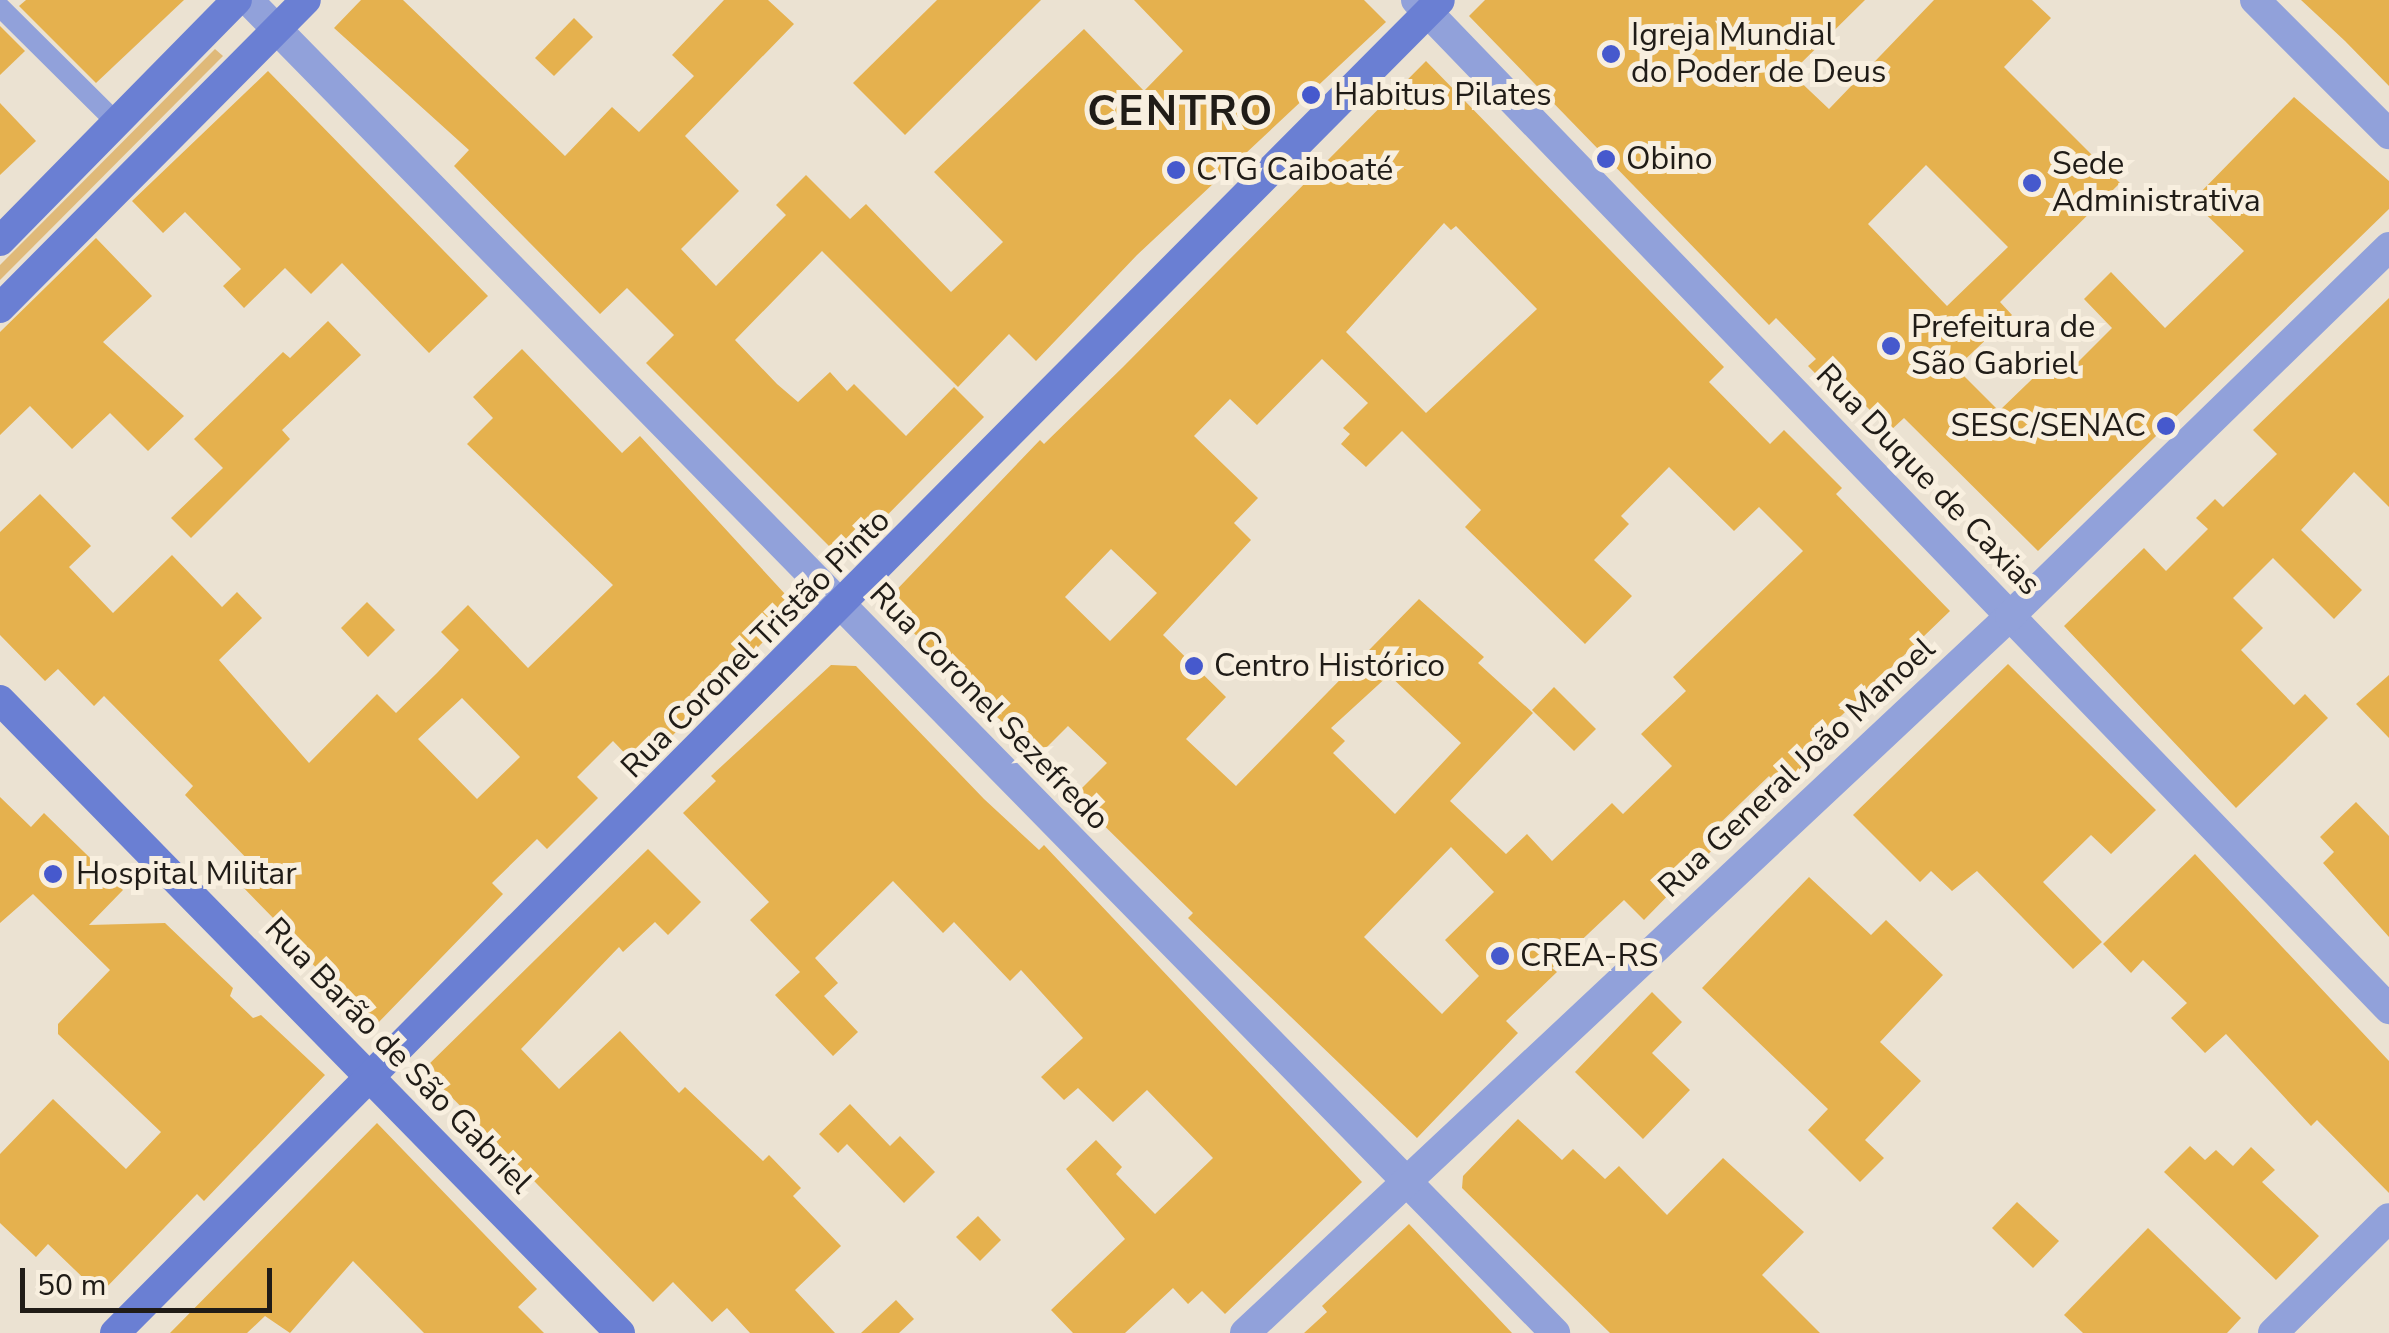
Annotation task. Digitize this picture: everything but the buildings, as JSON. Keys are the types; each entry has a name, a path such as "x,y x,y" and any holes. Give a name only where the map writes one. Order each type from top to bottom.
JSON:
{"main road":[{"path":"0,241 237,0"},
{"path":"0,308 306,0"},
{"name":"Rua Coronel Tristão Pinto","path":"116,1333 843,608 1428,4"},
{"name":"Rua Barão de São Gabriel","path":"0,700 620,1333"}],"street":[{"name":"Rua Coronel Sezefredo","path":"248,0 1556,1333"},
{"path":"2256,0 2389,134"},
{"name":"Rua Duque de Caxias","path":"1428,4 2389,1010"},
{"name":"Rua General João Manoel","path":"1245,1333 2010,616 2389,247"},
{"path":"2273,1333 2389,1218"}],"lane":[{"path":"0,7 116,123"}],"shaded area":[{"path":"215,49 223,56 0,280 0,265"}],"place":[{"name":"Igreja Mundial do Poder de Deus","path":"1611,54"},
{"name":"Habitus Pilates","path":"1311,95"},
{"name":"Obino","path":"1606,159"},
{"name":"CTG Caiboaté","path":"1176,170"},
{"name":"Sede Administrativa","path":"2032,183"},
{"name":"Prefeitura de São Gabriel","path":"1891,346"},
{"name":"SESC/SENAC","path":"2166,426"},
{"name":"Centro Histórico","path":"1194,666"},
{"name":"Hospital Militar","path":"53,874"},
{"name":"CREA-RS","path":"1500,956"}],"district":[{"name":"CENTRO","path":"1181,112"}]}
